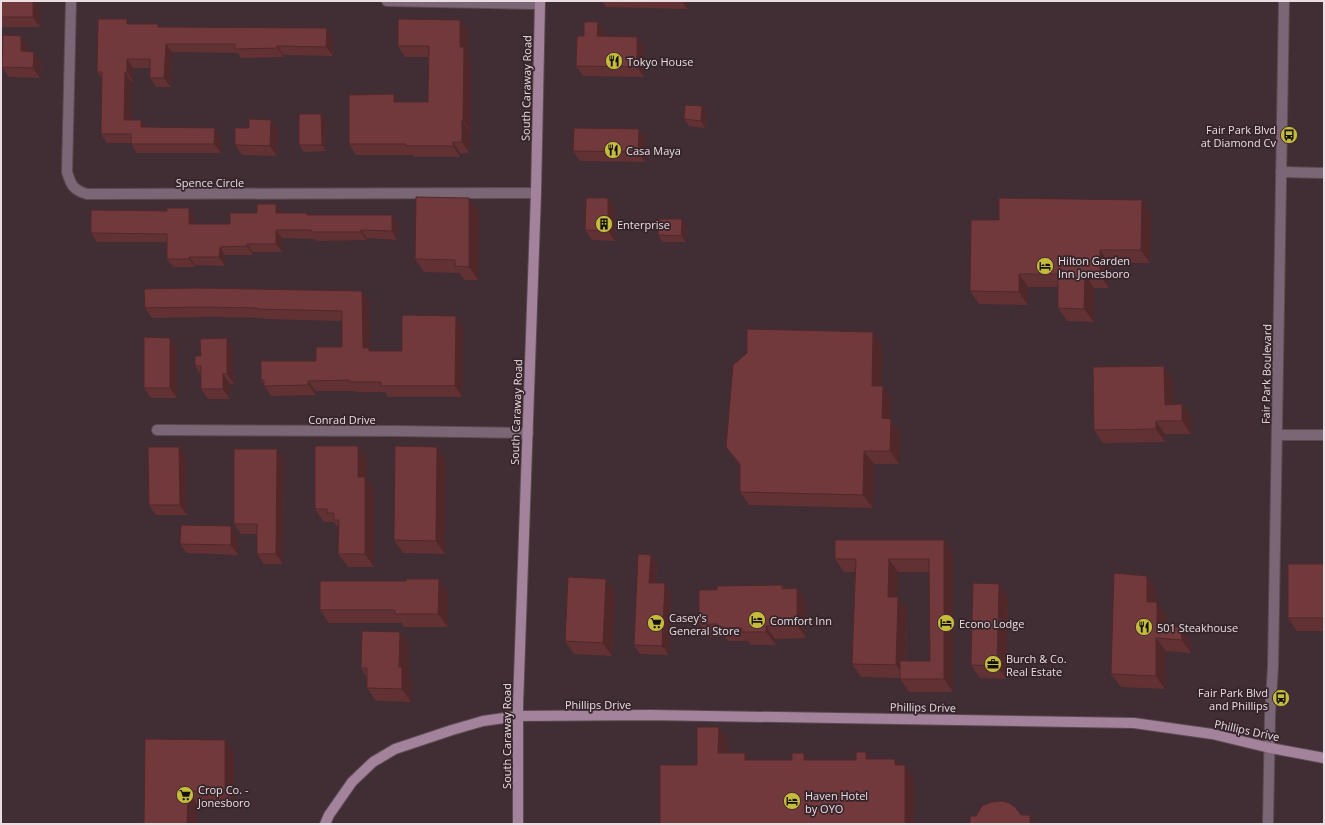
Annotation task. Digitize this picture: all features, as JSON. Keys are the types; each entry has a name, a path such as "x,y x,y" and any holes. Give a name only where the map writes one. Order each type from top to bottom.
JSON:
{"street":[{"name":"Spence Circle","path":"71,1 67,172 71,185 79,192 87,194 536,193"},
{"path":"387,1 540,2"},
{"name":"Fair Park Boulevard","path":"1268,824 1277,435 1284,1"},
{"name":"South Caraway Road","path":"518,824 518,716 536,193 540,2"},
{"path":"1281,172 1324,172"},
{"name":"Conrad Drive","path":"157,430 528,433"},
{"path":"1277,435 1324,436"},
{"name":"Phillips Drive","path":"325,824 329,815 352,782 374,762 395,749 483,721 518,716 650,715 1134,723 1212,734 1270,748 1324,758"}],"building":[{"path":"1,1 33,1 33,17 1,17"},
{"path":"98,19 127,19 127,24 158,24 158,27 327,28 326,47 277,46 277,48 235,49 235,44 166,44 164,78 150,78 150,59 127,59 127,72 125,72 124,120 141,120 141,127 215,128 214,144 131,144 131,134 101,134 102,72 97,72"},
{"path":"398,19 460,20 460,47 464,47 462,142 453,142 453,146 349,144 349,95 394,94 394,102 428,102 429,46 398,46"},
{"name":"Tokyo House","path":"584,22 598,22 597,36 637,37 637,67 576,66 577,36 584,36"},
{"path":"3,35 21,36 21,51 34,52 33,68 2,67"},
{"path":"685,105 702,106 701,121 684,119"},
{"path":"299,114 321,114 322,145 299,145"},
{"path":"249,119 271,120 270,146 235,145 235,128 249,128"},
{"path":"574,128 639,129 638,152 573,151"},
{"path":"416,197 469,198 469,267 455,266 455,260 415,259"},
{"path":"586,198 608,198 608,231 585,230"},
{"name":"Hilton Garden Inn Jonesboro","path":"999,198 1142,200 1141,250 1100,250 1100,275 1085,275 1084,309 1058,308 1058,274 1019,274 1019,292 970,291 971,220 999,220"},
{"path":"257,204 276,204 276,213 307,213 307,215 392,215 392,231 361,230 361,232 311,232 311,230 276,230 276,244 247,244 247,246 220,247 219,257 189,257 189,259 167,259 167,234 91,233 91,210 167,211 167,208 189,208 189,224 230,224 230,213 257,213"},
{"path":"659,219 682,219 681,236 658,235"},
{"path":"197,288 362,291 363,348 369,348 369,351 402,351 402,315 456,316 455,386 381,386 381,382 349,382 349,380 308,381 308,385 264,386 264,380 261,380 261,361 316,361 316,347 342,347 342,311 201,307 145,308 144,289"},
{"path":"747,329 873,332 872,386 883,386 882,418 891,419 890,451 864,451 863,495 740,492 740,464 726,447 733,365 747,353"},
{"path":"144,337 170,338 170,388 144,388"},
{"path":"227,338 227,374 223,374 223,389 201,389 201,366 195,366 195,356 201,356 200,339"},
{"path":"1164,366 1165,405 1182,404 1182,421 1156,421 1156,429 1094,430 1093,367"},
{"path":"315,446 358,446 358,477 365,477 365,554 338,554 339,520 334,520 334,513 327,513 327,509 315,509"},
{"path":"395,446 437,447 436,541 394,540"},
{"path":"148,447 179,447 180,505 149,505"},
{"path":"234,449 277,449 276,554 257,554 257,524 234,524"},
{"path":"181,525 231,526 231,545 180,544"},
{"path":"835,540 944,540 944,679 900,679 900,661 930,661 929,559 889,559 888,597 898,597 896,665 852,664 856,559 835,559"},
{"path":"638,554 651,555 649,583 665,583 662,646 634,645"},
{"path":"1288,564 1324,564 1324,618 1288,618"},
{"name":"501 Steakhouse","path":"1114,573 1147,576 1147,602 1157,602 1157,626 1181,627 1182,640 1156,638 1156,676 1111,674"},
{"path":"568,577 606,579 603,643 565,641"},
{"path":"406,579 439,579 438,614 395,614 395,610 320,610 320,581 406,581"},
{"path":"973,583 999,584 997,666 971,665"},
{"name":"Comfort Inn","path":"782,585 782,589 797,588 797,625 766,626 766,632 742,632 742,628 719,628 718,624 699,624 699,590 717,590 717,586"},
{"path":"362,631 400,632 399,667 402,667 402,689 367,688 367,668 361,668"},
{"name":"Haven Hotel by OYO","path":"697,727 719,727 718,753 745,753 745,760 792,760 792,753 804,753 804,760 856,760 856,752 866,752 866,759 895,759 895,765 905,765 905,824 660,824 660,765 697,765"},
{"path":"145,739 225,740 225,791 188,791 187,824 144,824"},
{"path":"1002,801 1015,807 1021,815 1030,815 1030,824 970,824 970,816 976,816 982,806 992,802"}],"place":[{"name":"Tokyo House","path":"614,61"},
{"name":"Fair Park Blvd at Diamond Cv","path":"1289,135"},
{"name":"Casa Maya","path":"613,150"},
{"name":"Enterprise","path":"604,224"},
{"name":"Hilton Garden Inn Jonesboro","path":"1045,266"},
{"name":"Comfort Inn","path":"757,620"},
{"name":"Casey's General Store","path":"656,623"},
{"name":"Econo Lodge","path":"946,623"},
{"name":"501 Steakhouse","path":"1144,627"},
{"name":"Burch & Co. Real Estate","path":"993,664"},
{"name":"Fair Park Blvd and Phillips","path":"1281,698"},
{"name":"Crop Co. - Jonesboro","path":"185,795"},
{"name":"Haven Hotel by OYO","path":"792,801"}]}
